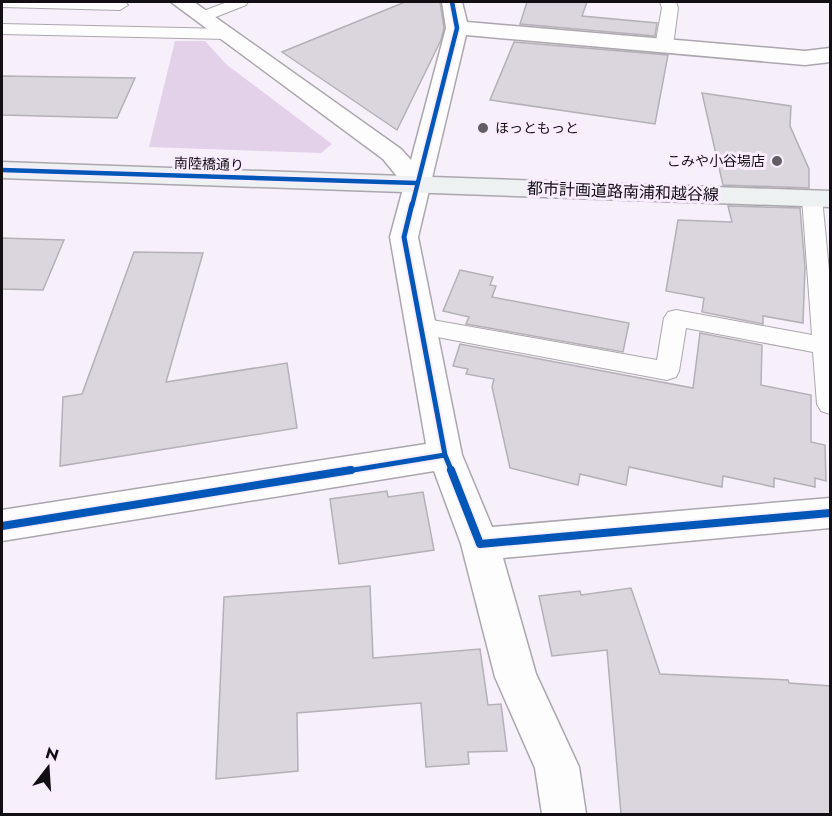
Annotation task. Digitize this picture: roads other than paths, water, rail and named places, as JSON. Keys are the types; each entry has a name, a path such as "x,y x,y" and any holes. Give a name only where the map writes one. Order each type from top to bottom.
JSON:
{"street":[{"path":"181,2 392,154 416,183"},
{"path":"452,2 457,28 404,237 445,455 480,544 516,676 557,767 564,814"},
{"path":"457,28 805,58 831,56"},
{"name":"南陸橋通り","path":"2,170 416,183"},
{"name":"都市計画道路南浦和越谷線","path":"416,183 821,198"},
{"path":"2,526 445,455"},
{"path":"480,544 831,513"}],"lane":[{"path":"2,2 120,5"},
{"path":"202,17 240,2"},
{"path":"664,46 670,8 668,2"},
{"path":"2,29 227,34"},
{"path":"821,198 825,346 831,404"},
{"path":"421,326 667,371 676,318 825,346"}],"place":[{"name":"ほっともっと","path":"483,128"},
{"name":"こみや小谷場店","path":"777,161"}]}
